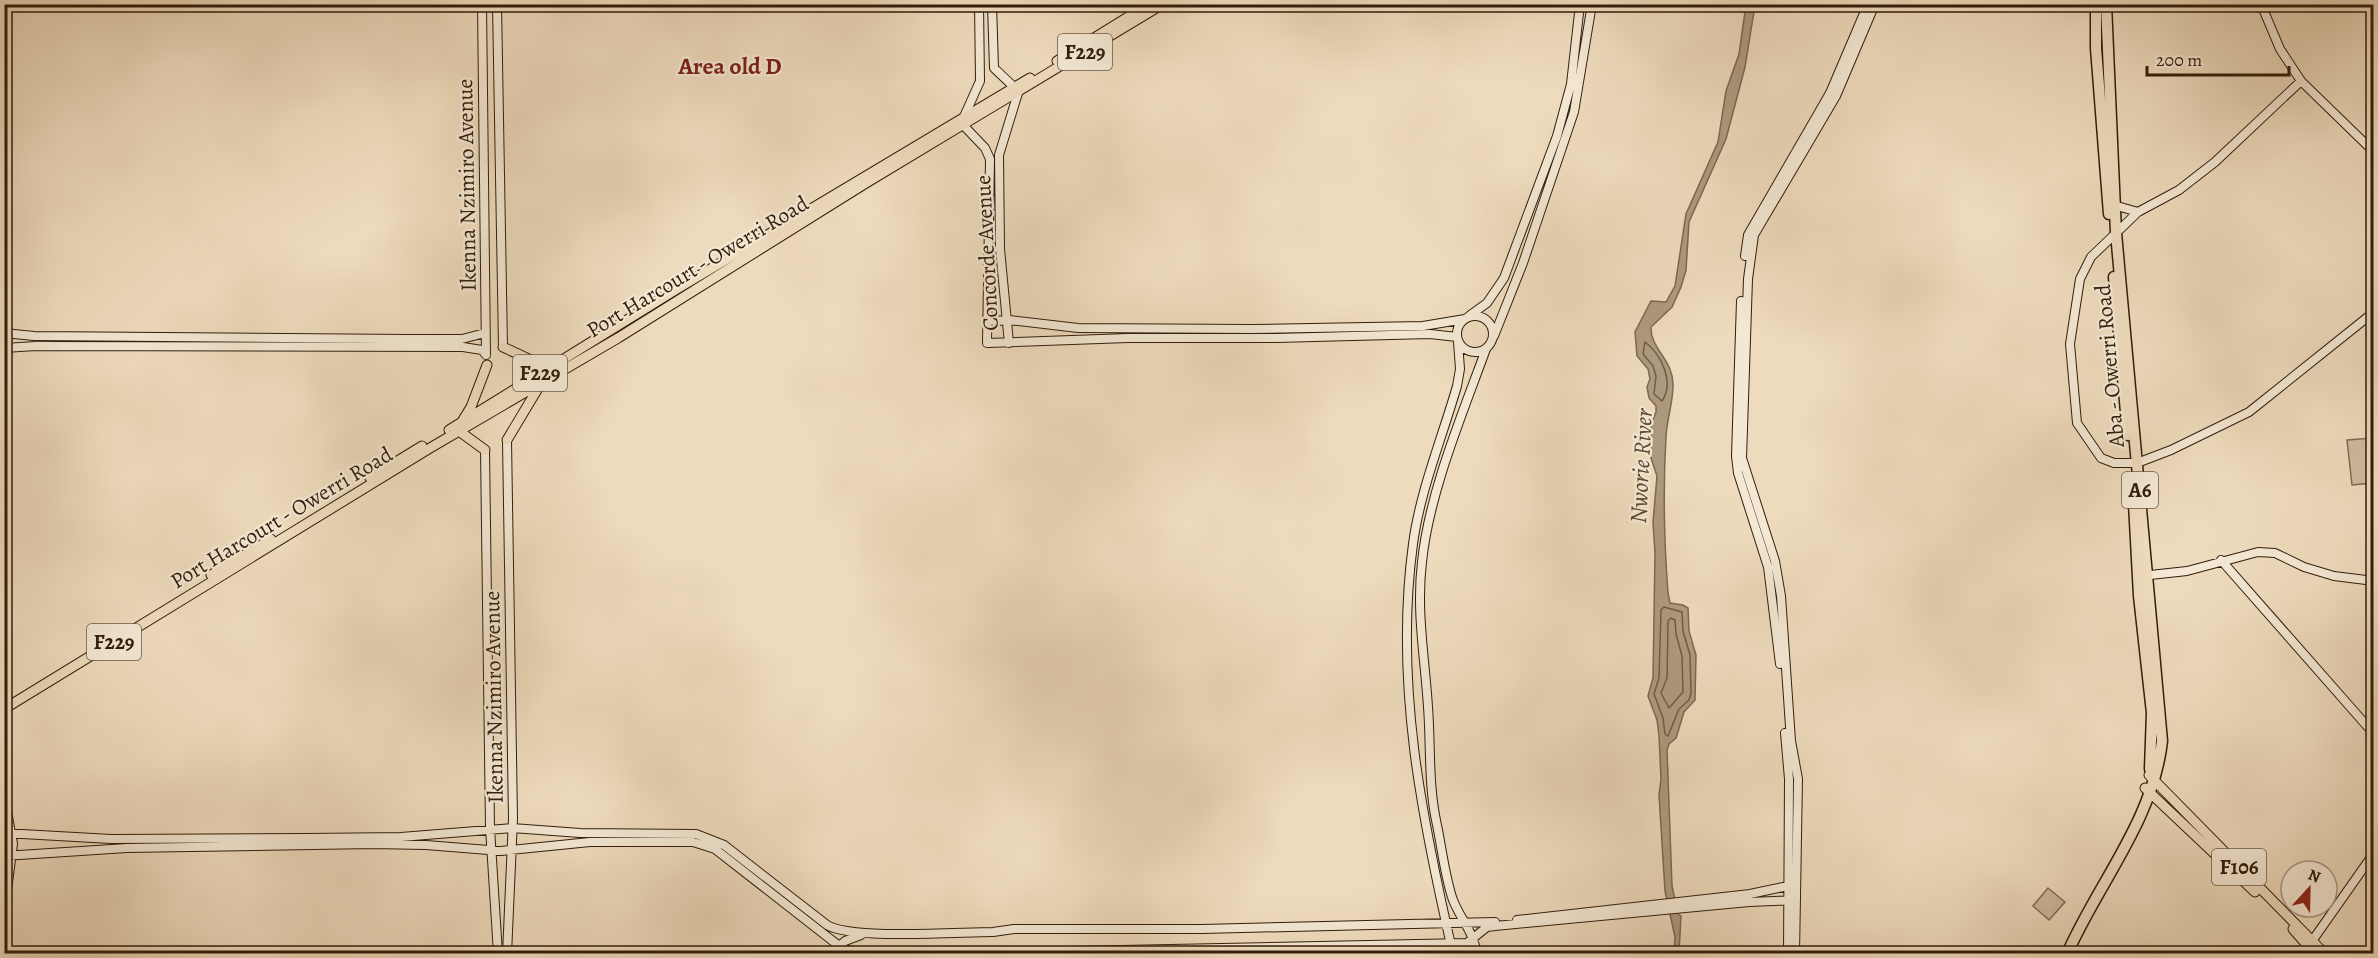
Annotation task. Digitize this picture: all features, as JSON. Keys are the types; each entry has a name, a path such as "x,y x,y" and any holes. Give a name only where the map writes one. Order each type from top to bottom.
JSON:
{"highway":[{"name":"Aba - Owerri Road","path":"2096,4 2096,48 2112,204"},
{"name":"Aba - Owerri Road","path":"2067,954 2118,863 2151,777 2153,741 2154,699 2113,236 2106,4"},
{"name":"Aba - Owerri Road","path":"2061,954 2117,852 2147,789"}],"main road":[{"name":"Port Harcourt - Owerri Road","path":"1016,90 1149,4"},
{"name":"Port Harcourt - Owerri Road","path":"460,427 548,368 771,239 1016,90 1163,4"},
{"name":"Port Harcourt - Owerri Road","path":"6,703 460,427 618,338 771,239"},
{"path":"503,347 548,368"},
{"path":"485,450 460,427 471,407 486,359"},
{"path":"507,440 544,380"},
{"name":"F106","path":"2151,777 2315,954"},
{"name":"F106","path":"2147,789 2308,946 2325,954"}],"street":[{"name":"Ikenna Nzimiro Avenue","path":"482,4 486,359"},
{"name":"Ikenna Nzimiro Avenue","path":"497,4 503,347"},
{"path":"963,122 980,81 979,4"},
{"path":"992,4 994,68 1016,90"},
{"path":"1453,954 1413,754 1407,617 1413,543 1457,386 1460,369 1458,327 1467,317 1487,303 1504,278 1557,136 1571,84 1580,4"},
{"path":"1477,954 1475,939 1453,900 1430,781 1429,712 1420,606 1421,562 1429,522 1466,402 1523,263 1572,118 1592,4"},
{"path":"1795,954 1789,779 1773,594 1764,550 1738,473 1736,456 1737,357 1743,274 1748,235 1830,93 1868,4"},
{"path":"1792,886 1798,779 1791,741 1781,596 1775,561 1742,458 1748,279 1754,235 1833,102 1875,4"},
{"path":"2261,5 2280,49 2301,81 2373,152"},
{"path":"2301,81 2215,162 2179,190 2138,212 2091,257 2080,279 2070,344 2077,423 2101,458 2114,463 2134,463 2190,443 2249,412 2373,312"},
{"name":"Concorde Avenue","path":"963,122 985,148 990,159 987,344 1009,343 1009,320 999,249 999,155 1016,90"},
{"path":"2112,204 2123,210 2138,212"},
{"path":"988,321 1009,320 1078,328 1252,329 1423,326 1480,316 1489,321 1494,336"},
{"path":"4,333 34,336 462,339 485,333"},
{"path":"1009,343 1128,338 1276,338 1430,334 1458,340 1471,352 1486,349"},
{"path":"4,348 463,347 482,351 486,359"},
{"name":"Ikenna Nzimiro Avenue","path":"507,440 512,828 507,954"},
{"name":"Ikenna Nzimiro Avenue","path":"485,450 490,828 498,954"},
{"path":"2142,576 2187,571 2249,553 2275,553 2304,567 2334,576 2373,581"},
{"path":"2221,560 2373,734"},
{"path":"4,689 6,703"},
{"path":"4,795 8,833 4,913"},
{"path":"8,833 111,839 401,837 490,828 580,833 678,832 711,838 724,845 827,925 842,932 864,934 993,932 1014,929 1202,930 1467,924 1666,906 1792,901"},
{"path":"8,856 138,847 372,844 438,845 512,850 591,842 693,842 708,845 839,946 851,952 1019,952 1197,946 1450,944 1467,943 1475,939 1487,927 1666,906"},
{"path":"2308,946 2373,853"},
{"path":"1677,906 1792,886"},
{"path":"1788,954 1792,901"},
{"path":"830,954 839,946 864,934"}],"shaded area":[{"path":"2373,438 2373,483 2352,485 2347,440"},
{"path":"2048,888 2065,902 2049,920 2033,906"}],"water":[{"path":"1746,5 1755,5 1745,67 1726,139 1689,222 1686,270 1681,287 1672,307 1651,327 1654,342 1670,369 1673,386 1664,475 1668,593 1670,603 1688,608 1689,631 1696,655 1695,700 1684,712 1676,738 1669,744 1667,750 1672,886 1678,914 1681,916 1679,953 1674,953 1675,937 1665,891 1659,795 1661,779 1659,736 1657,720 1648,696 1653,678 1655,553 1653,522 1657,476 1651,458 1651,424 1656,406 1649,398 1648,369 1637,356 1635,332 1651,301 1666,302 1675,286 1686,214 1718,142 1726,91 1739,54"}],"district":[{"name":"Area old D","path":"730,66"}],"water label":[{"name":"Nworie River","path":"1641,466"}]}
